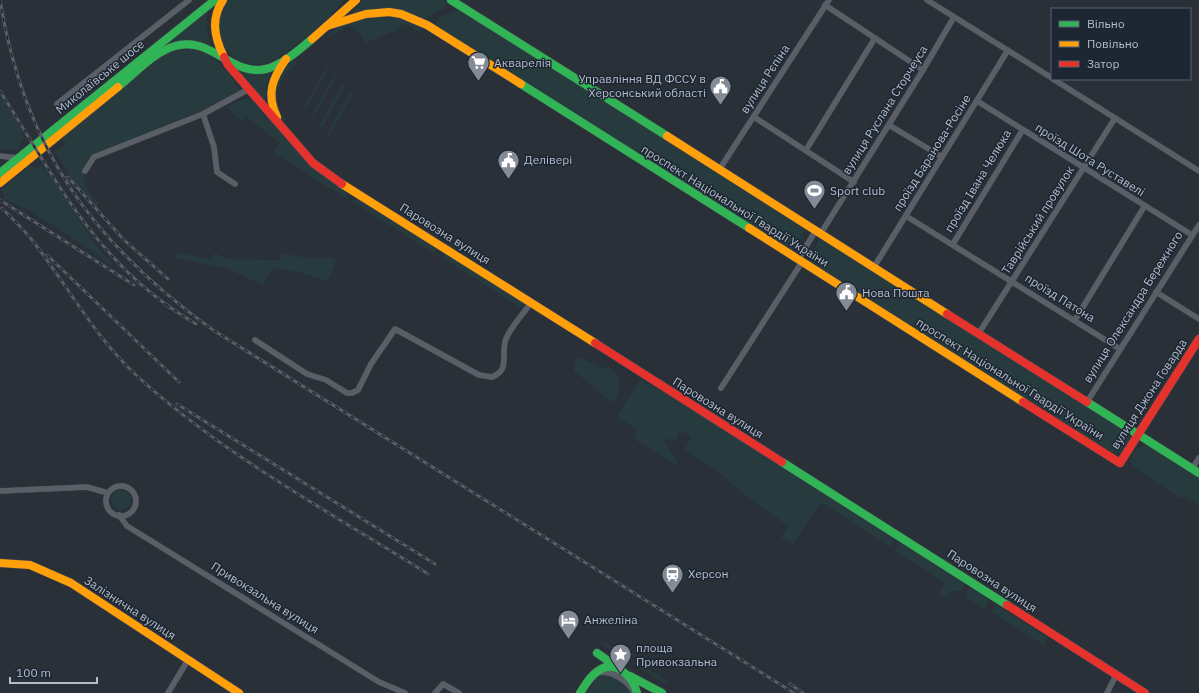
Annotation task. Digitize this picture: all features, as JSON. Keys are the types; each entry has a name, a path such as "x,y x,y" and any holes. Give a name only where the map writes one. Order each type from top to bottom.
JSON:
{"street":[{"path":"57,104 189,0"},
{"name":"Миколаївське шосе","path":"0,173 215,0"},
{"path":"223,0 217,9 214,25 216,42 223,56"},
{"path":"342,13 348,0"},
{"path":"286,58 327,26 356,0"},
{"name":"проспект Національної Гвардії України","path":"451,0 719,170 874,266 1196,471"},
{"name":"вулиця Рєпіна","path":"719,170 829,0"},
{"path":"927,0 1051,78"},
{"path":"825,5 924,70"},
{"name":"проспект Національної Гвардії України","path":"327,26 368,13 392,12 411,17 1120,463"},
{"name":"вулиця Руслана Сторчеуса","path":"800,261 818,232 854,182 924,70 954,17"},
{"path":"806,150 874,38"},
{"name":"Миколаївське шосе","path":"0,183 165,49 176,45 193,44 206,47 242,67 260,70 267,69 286,58"},
{"name":"проїзд Баранова-Росіне","path":"874,266 1008,50"},
{"name":"Паровозна вулиця","path":"223,56 249,90 313,163 333,179 531,302 1145,693"},
{"name":"Паровозна вулиця","path":"286,58 274,77 269,97 272,108 287,133"},
{"path":"1055,80 1199,171"},
{"path":"85,171 90,161 98,155 203,114 249,90"},
{"name":"проїзд Шота Руставелі","path":"977,101 1192,236"},
{"path":"203,114 214,147 217,172 235,184"},
{"path":"754,117 854,182"},
{"name":"Таврійський провулок","path":"979,334 1115,118"},
{"path":"889,125 942,157"},
{"name":"проїзд Івана Челюка","path":"953,244 1022,130"},
{"path":"0,156 18,158"},
{"path":"1075,320 1144,207"},
{"name":"проїзд Патона","path":"906,216 1013,281 1120,349"},
{"name":"вулиця Олександра Бережного","path":"1087,402 1199,225"},
{"path":"721,388 800,261"},
{"path":"1156,292 1199,319"},
{"path":"255,340 307,374 326,380 347,393 358,390 371,364 395,330 479,375 492,377 502,370 505,364 506,340 531,302"},
{"name":"вулиця Джона Говарда","path":"1120,463 1199,339"},
{"path":"1196,471 1199,458"},
{"path":"119,486 128,488 134,495 135,505 132,510 124,515 119,515 110,511 107,507 106,498 108,493 115,487 119,486"},
{"path":"0,491 87,487 108,493"},
{"name":"Привокзальна вулиця","path":"119,515 127,526 379,682 405,693"},
{"name":"Залізнична вулиця","path":"0,563 30,565 71,583 235,692"},
{"path":"580,693 592,675 597,663 597,653 623,671 662,693"},
{"path":"168,693 188,660"},
{"path":"592,675 604,667 609,666 623,671 633,681 636,693"},
{"path":"592,675 601,672 609,673 629,684 636,693"},
{"path":"1107,693 1116,675"},
{"path":"435,693 443,684 458,693"},
{"path":"650,693 657,693"}],"green space":[{"path":"226,0 344,0 319,26 282,55 263,64 255,65 233,56 222,44 217,29 217,21"},
{"path":"364,0 448,1 444,8 423,19 406,12 381,8 354,13 353,11"},
{"path":"460,9 801,224 804,231 798,245 792,250 787,249 434,26 440,17"},
{"path":"208,11 206,27 211,45 191,39 170,42"},
{"path":"378,17 405,19 418,25 421,31 418,33 415,29 406,24 399,27 400,29 365,43 356,30 349,26 327,38 330,33 341,26"},
{"path":"185,48 204,53 212,57 225,69 242,92 92,155 85,164 84,176 85,182 91,194 99,204 97,207 73,180 55,151 66,144 62,138 159,58 173,50"},
{"path":"296,61 297,63 284,77 279,88 278,100 285,122 279,116 275,108 275,89 278,79 283,71 289,64"},
{"path":"328,64 330,65 306,108 304,107"},
{"path":"239,71 258,75 269,72 271,74 267,85 266,101 265,101"},
{"path":"335,74 337,75 313,118 311,117"},
{"path":"343,83 345,85 322,128 319,126"},
{"path":"350,92 353,93 329,136 327,135"},
{"path":"0,95 21,129 24,138 18,149 0,150"},
{"path":"246,98 254,101 319,173 345,190 347,193 347,199 273,152 280,143 245,116 242,120 236,117 227,106"},
{"path":"31,165 37,168 42,165 96,245 112,264 112,267 92,251 29,210 3,199 4,194 1,190"},
{"path":"357,199 432,243 435,248 435,254 351,201"},
{"path":"822,239 1128,431 1129,438 1125,448 1119,453 1113,453 810,264 808,258 819,240"},
{"path":"177,253 211,259 215,253 227,259 280,260 282,253 306,258 332,257 337,261 328,281 299,272 273,268 263,285 225,268 175,258"},
{"path":"448,254 520,298 523,303 523,309 441,257"},
{"path":"576,357 599,367 610,368 618,375 620,384 615,402 609,400 574,371"},
{"path":"640,379 695,411 896,538 890,547 821,502 794,544 781,538 788,526 742,493 720,473 684,450 691,438 686,433 680,432 675,440 666,439 664,441 676,460 676,465 634,439 638,430 617,417"},
{"path":"1144,445 1151,447 1199,477 1199,506 1186,497 1180,498 1134,467 1131,461 1133,454"},
{"path":"121,490 128,493 131,500 128,507 121,510 114,507 111,500 114,493"},
{"path":"901,542 966,584 961,591 952,591 946,597 938,594 945,583 895,551"},
{"path":"970,587 990,600 984,610 965,596"},
{"path":"996,605 1048,638 1044,645 991,612"},
{"path":"605,642 629,657 626,660 603,645"},
{"path":"635,661 668,682 666,685 633,664"},
{"path":"602,674 618,680 632,693 587,693 597,677"}],"railway":[{"path":"0,0 11,53 27,102 46,147 70,188 99,227 132,263 170,297 213,330 794,693"},
{"path":"0,91 55,180 95,236 117,262 142,286 171,308"},
{"path":"68,177 124,240 168,279"},
{"path":"0,200 134,285"},
{"path":"2,208 24,230 108,345 136,375 203,430 240,456 315,505 428,574"},
{"path":"47,255 179,382"},
{"path":"166,305 196,324"},
{"path":"177,404 435,564"},
{"path":"790,684 803,693"}],"traffic: fast":[{"path":"0,173 215,0"},
{"path":"451,0 667,136"},
{"path":"118,87 152,58 175,46 188,44 199,46 242,67 254,70 266,69 278,64 290,57 312,39"},
{"path":"521,84 749,228"},
{"path":"1087,402 1199,473"},
{"path":"782,462 1007,605"},
{"path":"597,653 617,667"},
{"path":"580,693 595,673 604,668 611,667 622,671 632,681 637,693"},
{"path":"630,676 662,693"}],"traffic: slow":[{"path":"223,0 215,20 216,34 223,55"},
{"path":"312,39 356,0"},
{"path":"327,26 366,14 389,12 401,14 427,25 521,84"},
{"path":"277,117 272,101 272,87 277,73 286,59"},
{"path":"0,183 118,87"},
{"path":"667,136 947,314"},
{"path":"342,184 595,343"},
{"path":"749,228 1023,402"},
{"path":"0,563 30,565 71,583 239,693"}],"traffic: jam":[{"path":"224,57 228,65 313,163 342,184"},
{"path":"947,314 1087,402"},
{"path":"1023,402 1120,463 1199,339"},
{"path":"595,343 782,462"},
{"path":"1007,605 1145,693"}],"place":[{"name":"Акварелія","path":"478,82"},
{"name":"Управління ВД ФССУ в Херсонський області","path":"721,106"},
{"name":"Делівері","path":"509,180"},
{"name":"Sport club","path":"815,210"},
{"name":"Нова Пошта","path":"846,312"},
{"name":"Херсон","path":"672,594"},
{"name":"Анжеліна","path":"569,640"},
{"name":"площа Привокзальна","path":"621,674"}]}
